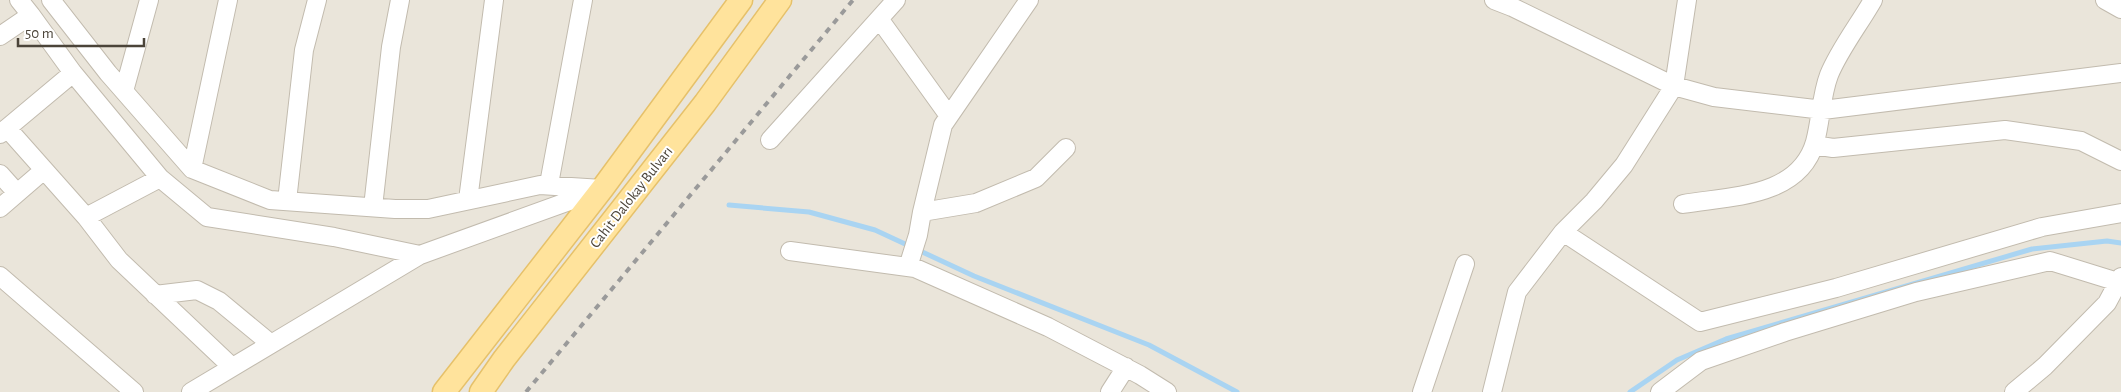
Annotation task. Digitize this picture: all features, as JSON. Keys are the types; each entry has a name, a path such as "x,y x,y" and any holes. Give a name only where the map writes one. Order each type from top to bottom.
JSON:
{"main road":[{"name":"Cahit Dalokay Bulvarı","path":"481,392 504,359 705,103 780,0"},
{"name":"Cahit Dalokay Bulvarı","path":"444,392 602,189 737,1"}],"street":[{"path":"19,0 73,73 160,178 207,217 334,237 420,255"},
{"path":"51,0 124,91 192,169 270,200 428,209 549,184 602,189"},
{"path":"124,91 149,0"},
{"path":"192,169 228,0"},
{"path":"287,201 304,50 317,0"},
{"path":"373,207 391,47 400,0"},
{"path":"468,200 494,0"},
{"path":"549,184 583,0"},
{"path":"770,140 896,0"},
{"path":"909,261 918,235 943,125 1029,0"},
{"path":"1494,0 1512,6 1674,86 1714,97 1823,110 2121,73"},
{"path":"1492,392 1517,292 1563,232 1594,201 1624,166 1674,86 1685,29 1687,0"},
{"path":"1683,204 1775,187 1802,169 1814,144 1823,110 1829,75 1874,0"},
{"path":"2105,0 2121,9"},
{"path":"0,36 31,15"},
{"path":"880,20 949,116"},
{"path":"73,73 3,131 44,170 86,217 119,260 232,367"},
{"path":"1814,144 1833,148 2005,130 2081,141 2121,161"},
{"path":"922,212 976,203 1036,178 1066,148"},
{"path":"0,208 44,170"},
{"path":"0,174 17,193"},
{"path":"86,217 160,178"},
{"path":"191,392 420,255 602,189"},
{"path":"1563,232 1700,322 1836,288 2042,227 2121,213"},
{"path":"790,251 909,261 915,268 1048,327 1126,367 1167,392"},
{"path":"1660,392 1700,361 1916,292 2050,261 2120,280 2107,303 2045,366 2014,392"},
{"path":"1422,392 1465,264"},
{"path":"0,276 134,392"},
{"path":"154,295 197,290 219,301 271,344"},
{"path":"1110,392 1126,367"}],"shaded area":[{"path":"0,0 2121,0 2121,392 0,392"}],"waterway":[{"path":"729,205 809,212 875,230 974,276 1149,345 1237,392"},
{"path":"1630,392 1677,360 1726,339 2032,249 2107,241 2121,243"}],"railway":[{"path":"526,392 853,0"}]}
